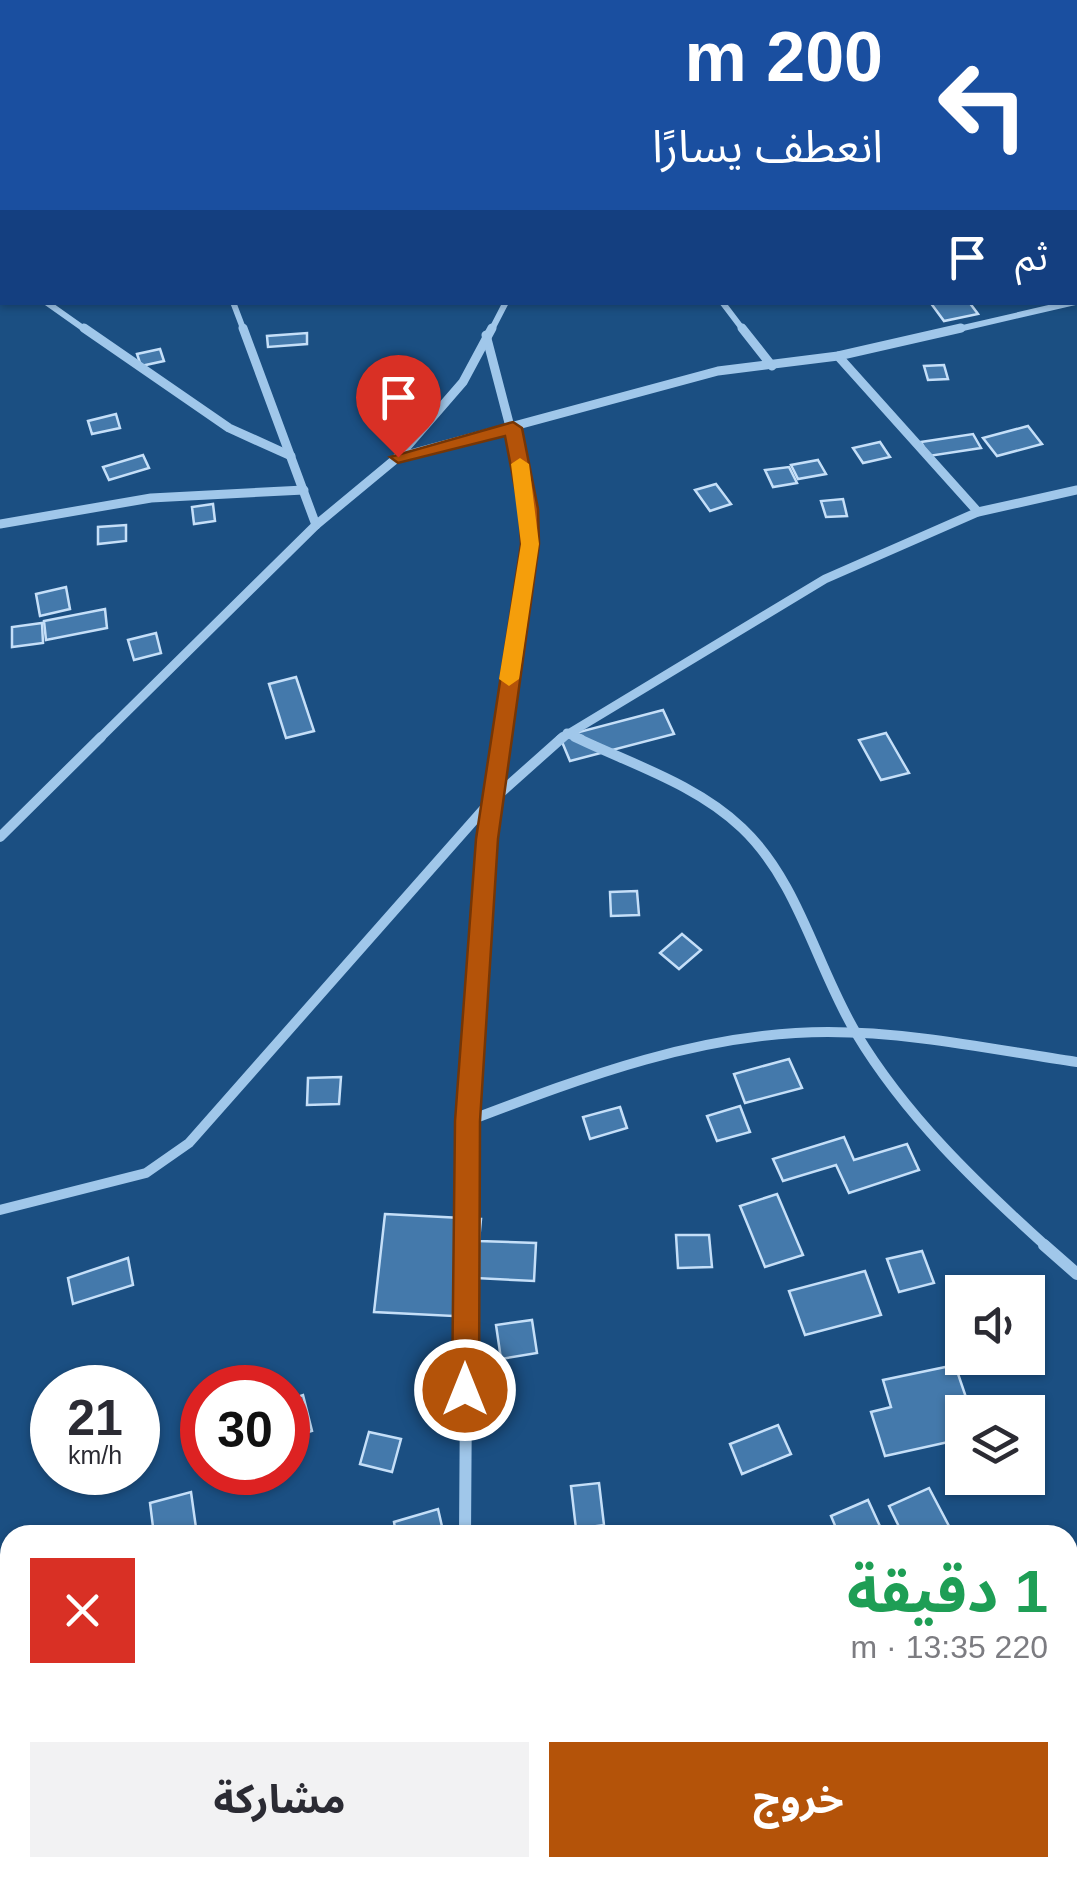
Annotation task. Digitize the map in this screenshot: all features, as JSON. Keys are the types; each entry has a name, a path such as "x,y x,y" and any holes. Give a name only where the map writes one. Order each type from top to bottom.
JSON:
{"street":[{"path":"50,305 229,428 291,456"},
{"path":"234,305 316,525"},
{"path":"0,837 316,525 398,457 462,382 504,305"},
{"path":"724,305 772,366"},
{"path":"398,457 718,371 838,356 1063,305"},
{"path":"464,1525 468,1121 490,802 530,544 528,509 513,428 486,335"},
{"path":"838,356 978,512"},
{"path":"0,524 123,500 199,492 304,490"},
{"path":"0,1210 146,1173 189,1143 444,859 490,802 567,733 825,579 978,512 1077,490"},
{"path":"567,733 703,801 740,826 763,852 856,1033 900,1097 1009,1213 1077,1274"},
{"path":"468,1121 618,1064 778,1034 856,1033 1077,1062"}],"building":[{"path":"932,305 971,305 978,314 944,321"},
{"path":"307,333 307,344 268,347 267,336"},
{"path":"160,349 164,361 141,366 137,354"},
{"path":"944,365 948,379 928,380 924,366"},
{"path":"116,414 120,428 92,434 88,421"},
{"path":"1028,426 1042,444 997,456 983,438"},
{"path":"973,434 981,448 929,456 921,442"},
{"path":"880,442 890,457 863,463 853,448"},
{"path":"143,455 149,468 109,480 103,467"},
{"path":"818,460 826,474 798,479 791,465"},
{"path":"789,467 797,483 773,487 765,470"},
{"path":"716,484 731,504 710,511 695,490"},
{"path":"843,499 847,516 826,517 821,501"},
{"path":"213,504 215,521 194,524 192,507"},
{"path":"126,525 126,541 98,544 98,527"},
{"path":"66,587 70,609 40,616 36,594"},
{"path":"105,609 107,628 46,640 44,621"},
{"path":"42,623 43,643 12,647 12,627"},
{"path":"156,633 161,653 134,660 128,640"},
{"path":"296,677 314,731 286,738 269,684"},
{"path":"663,710 674,734 570,761 560,737"},
{"path":"886,733 909,773 881,780 859,740"},
{"path":"637,891 639,915 611,916 610,892"},
{"path":"682,934 701,950 679,969 660,953"},
{"path":"789,1059 802,1088 745,1103 734,1074"},
{"path":"341,1077 339,1104 307,1105 308,1078"},
{"path":"740,1106 750,1132 717,1141 707,1116"},
{"path":"620,1107 627,1128 590,1139 583,1117"},
{"path":"844,1137 854,1160 907,1144 919,1170 849,1193 836,1165 783,1181 773,1159"},
{"path":"777,1194 803,1255 765,1267 740,1206"},
{"path":"385,1214 481,1219 479,1241 536,1243 534,1281 456,1277 453,1316 374,1312"},
{"path":"676,1235 709,1235 712,1267 678,1268"},
{"path":"922,1251 934,1283 899,1292 887,1259"},
{"path":"128,1258 133,1285 73,1304 68,1278"},
{"path":"865,1271 881,1315 805,1335 789,1291"},
{"path":"532,1320 537,1353 501,1359 496,1325"},
{"path":"945,1367 945,1375 958,1375 965,1395 945,1395 945,1443 885,1456 871,1412 891,1407 883,1380"},
{"path":"778,1425 791,1454 742,1474 730,1444"},
{"path":"369,1432 401,1439 392,1472 360,1464"},
{"path":"599,1483 604,1525 576,1525 571,1486"},
{"path":"929,1488 948,1525 898,1525 889,1506"},
{"path":"191,1495 196,1525 153,1525 150,1503"},
{"path":"868,1500 879,1525 835,1525 831,1516"},
{"path":"438,1509 442,1525 394,1525"}],"slow traffic":[{"path":"509,679 530,544 520,464"}],"route":[{"path":"398,457 513,428 528,509 530,544 487,839 468,1121 465,1390"}]}
